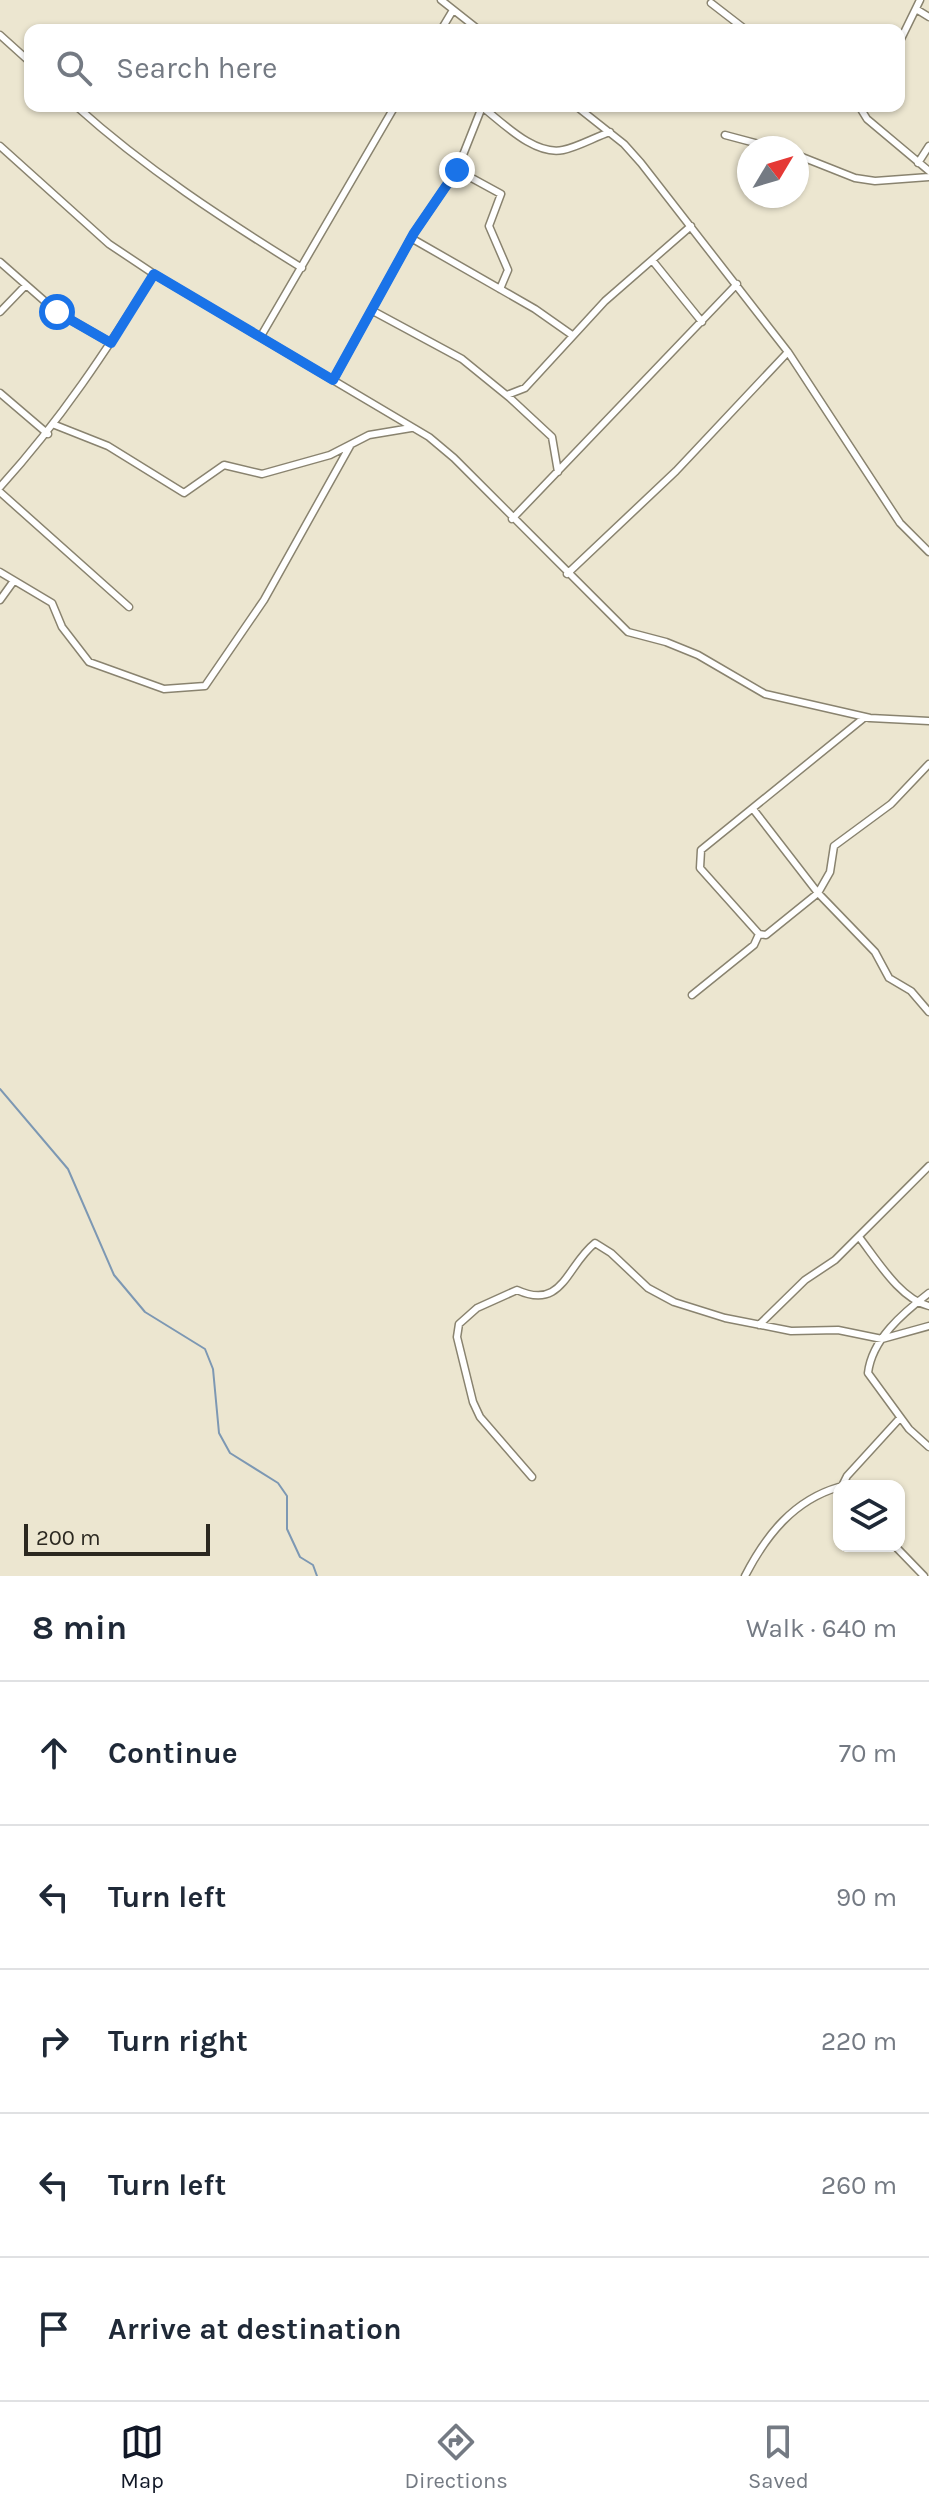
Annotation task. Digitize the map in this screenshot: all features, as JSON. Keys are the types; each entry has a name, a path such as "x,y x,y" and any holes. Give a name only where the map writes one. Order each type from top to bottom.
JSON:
{"street":[{"path":"441,0 471,24"},
{"path":"905,31 920,0"},
{"path":"711,3 738,24"},
{"path":"916,9 929,17"},
{"path":"445,24 453,10"},
{"path":"0,35 24,57"},
{"path":"83,112 113,139 206,208 226,217 241,230 302,268"},
{"path":"261,336 392,112"},
{"path":"333,380 411,238 457,170 480,112"},
{"path":"490,112 529,142 558,151 610,132"},
{"path":"584,112 610,132 641,163 737,284 788,352 900,523 929,552"},
{"path":"862,112 929,171"},
{"path":"725,135 737,138"},
{"path":"0,146 109,244 413,428 454,458 628,632 698,655 765,694 865,717 929,721"},
{"path":"918,163 929,146"},
{"path":"809,160 855,178 875,181 929,177"},
{"path":"457,170 501,194 489,226 508,270 500,289"},
{"path":"507,395 525,388 572,335 691,226"},
{"path":"411,238 572,335"},
{"path":"652,260 702,322"},
{"path":"0,262 57,312 111,343"},
{"path":"129,607 0,489 55,425 154,274"},
{"path":"512,519 737,284"},
{"path":"0,312 26,285"},
{"path":"373,311 462,359 507,395 552,437 558,472"},
{"path":"567,574 676,471 788,352"},
{"path":"0,393 48,434"},
{"path":"55,425 108,446 184,493 224,465 262,474 311,462 369,435 413,428"},
{"path":"0,572 52,603 62,627 89,662 164,689 205,686 264,600 350,446"},
{"path":"0,600 13,582"},
{"path":"865,717 701,850 700,868 759,934 766,935 818,893 830,872 834,846 891,804 929,764"},
{"path":"753,809 818,893 875,952 889,978 911,991 929,1012"},
{"path":"692,995 754,945 759,934"},
{"path":"759,1325 805,1280 835,1260 929,1166"},
{"path":"859,1237 893,1280 917,1302 929,1306"},
{"path":"532,1477 480,1417 473,1402 457,1337 459,1324 477,1308 517,1290 532,1297 548,1295 564,1283 575,1264 595,1243 611,1253 648,1288 674,1302 759,1325 821,1333 838,1330 882,1339 929,1326"},
{"path":"929,1293 882,1339 870,1357 868,1373 900,1418 929,1447"},
{"path":"844,1480 900,1418"},
{"path":"745,1576 783,1520 815,1494 833,1488"},
{"path":"901,1552 924,1576"}],"waterway":[{"path":"0,1089 68,1169 114,1275 145,1312 205,1349 213,1369 219,1433 230,1453 278,1483 287,1496 287,1529 300,1557 313,1565 317,1576"}],"route":[{"path":"57,312 111,343 154,274 333,380 414,233 457,170"}]}
